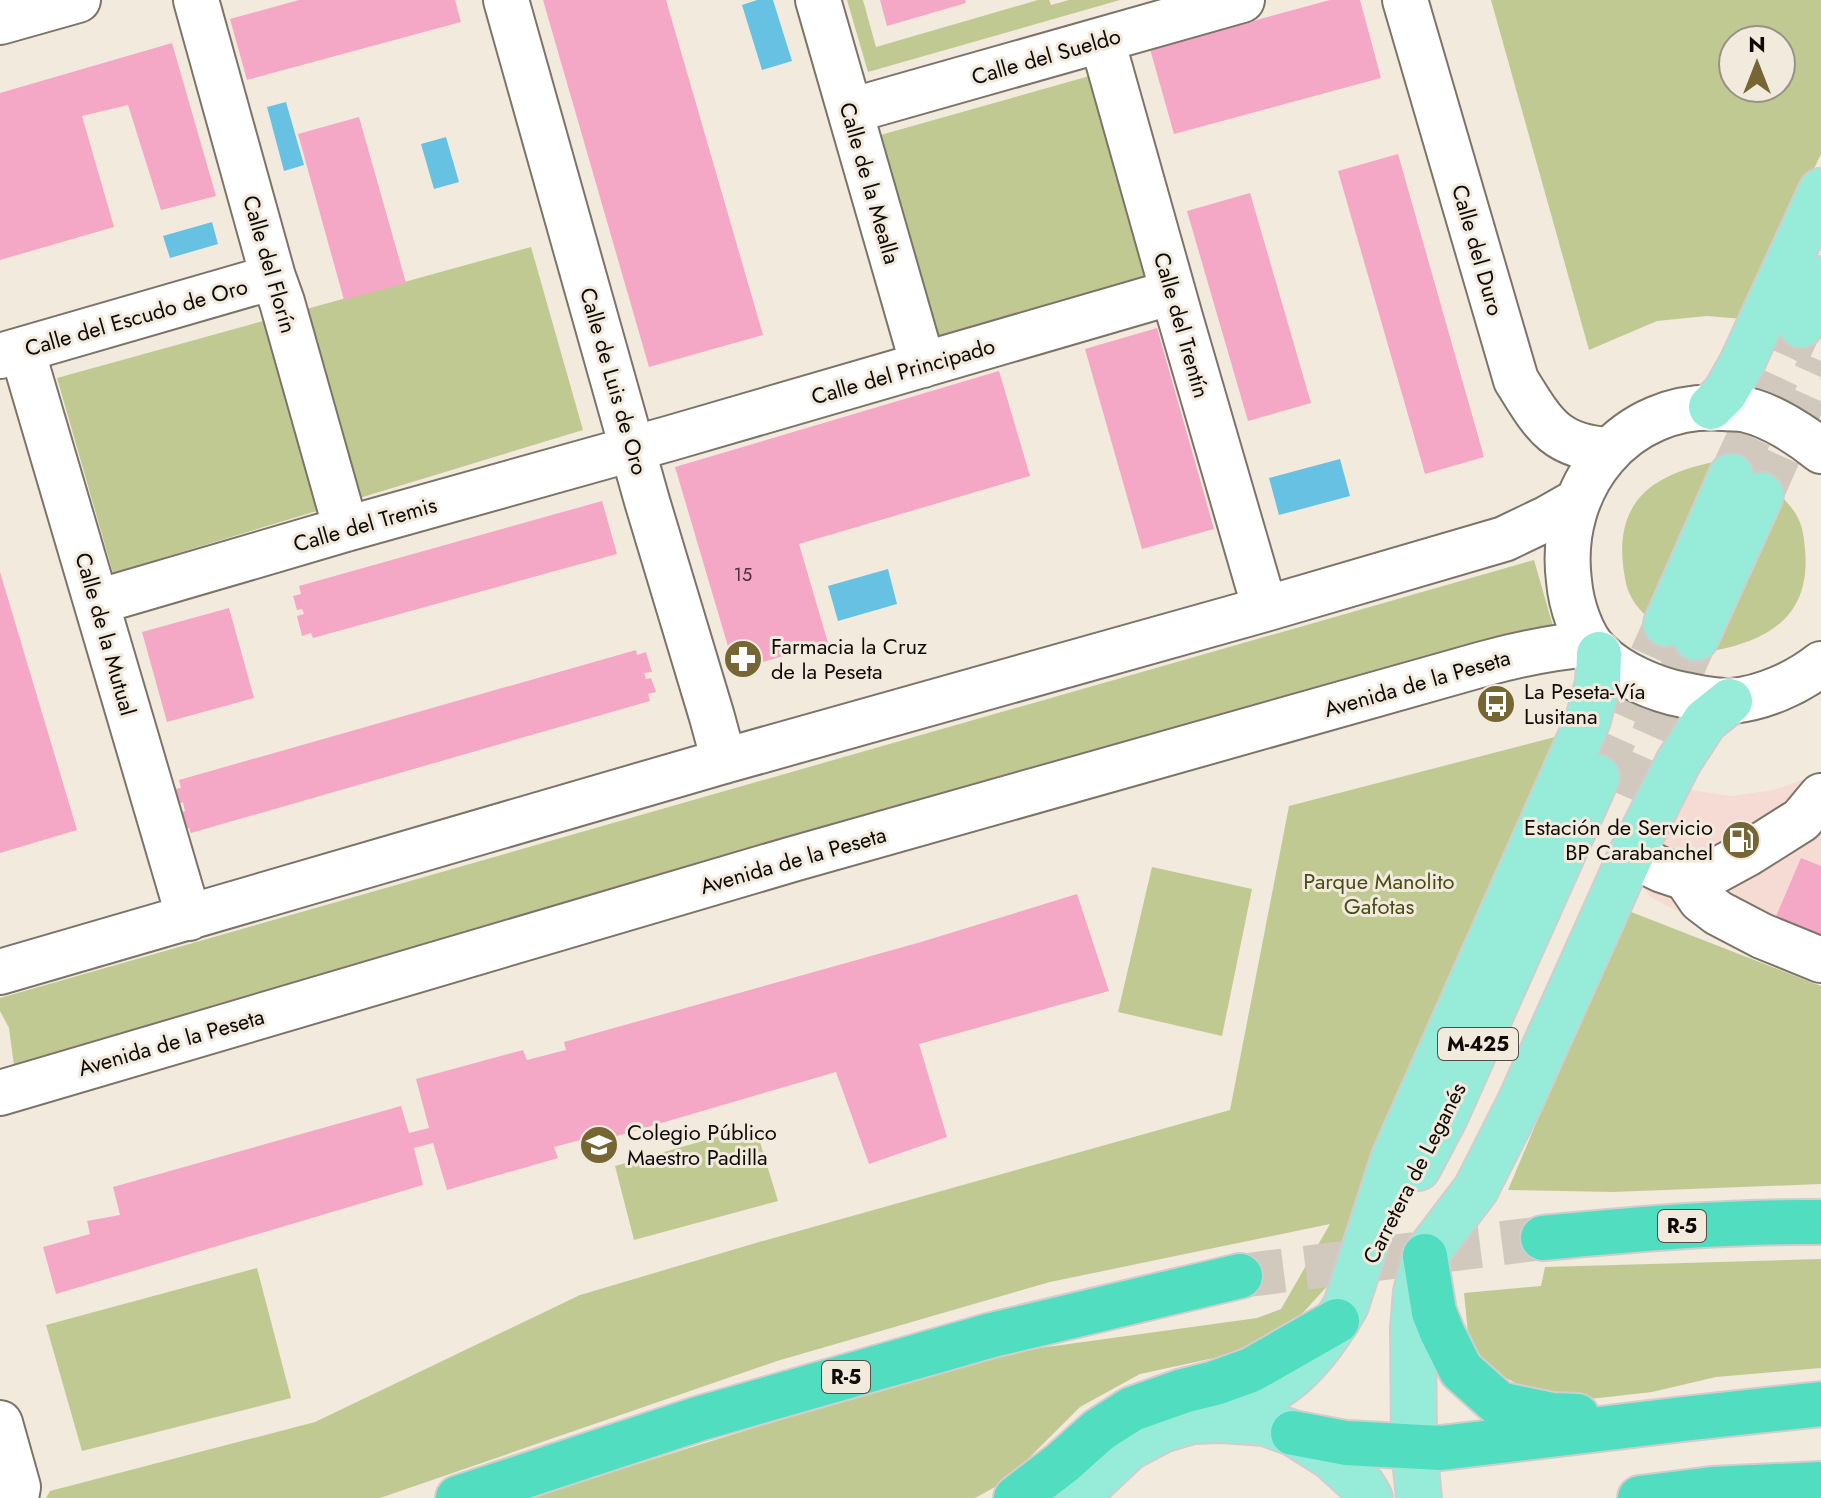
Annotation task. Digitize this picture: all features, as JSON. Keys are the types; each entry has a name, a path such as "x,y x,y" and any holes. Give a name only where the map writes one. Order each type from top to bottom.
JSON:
{"highway":[{"name":"R-5","path":"1543,1238 1655,1227 1821,1222"},
{"path":"1425,1256 1434,1312 1461,1370 1499,1404 1552,1415 1683,1419"},
{"name":"R-5","path":"458,1498 698,1419 992,1335 1240,1276"},
{"path":"1016,1498 1099,1430 1132,1409 1251,1370 1341,1313"},
{"path":"1414,1448 1441,1448 1821,1404"},
{"name":"M-425","path":"1293,1433 1346,1443 1414,1448"},
{"path":"1040,1498 1128,1448"},
{"path":"1640,1498 1712,1489 1821,1484"}],"main road":[{"path":"1711,407 1725,393 1742,363 1821,191"},
{"path":"1801,325 1821,279"},
{"path":"1681,631 1746,486"},
{"path":"1341,1313 1394,1157 1588,720 1598,682 1594,649"},
{"path":"1425,1256 1476,1189 1520,1102 1631,855 1679,761 1705,721 1730,701"},
{"name":"Carretera de Leganés","path":"1341,1313 1445,1117 1611,787 1425,1256"},
{"name":"M-425","path":"1419,1498 1414,1448 1413,1328 1416,1292 1425,1256"},
{"name":"M-425","path":"1222,1420 1283,1383 1306,1362 1341,1313"},
{"name":"M-425","path":"1080,1498 1086,1488 1128,1448 1162,1430 1192,1421 1222,1420 1265,1423 1293,1433 1331,1457 1363,1486 1370,1498"}],"street":[{"path":"0,22 78,0"},
{"name":"Calle del Florín","path":"196,0 346,529"},
{"name":"Calle de Luis de Oro","path":"506,0 647,501 724,761"},
{"name":"Calle de la Mealla","path":"818,0 923,365"},
{"name":"Calle del Sueldo","path":"850,111 1242,0"},
{"name":"Calle del Duro","path":"1405,0 1516,380 1538,416 1563,440 1589,449 1609,450"},
{"name":"Calle del Trentín","path":"1102,40 1265,609"},
{"name":"Calle del Escudo de Oro","path":"11,353 273,277"},
{"name":"Calle del Principado","path":"633,449 1173,292"},
{"name":"Calle de la Mutual","path":"11,353 97,602 189,918"},
{"path":"1821,451 1779,423 1747,410 1711,407 1656,417 1609,450 1590,475 1569,529 1566,559 1570,594 1594,649 1621,670 1656,688 1730,701 1772,691 1821,664"},
{"name":"Calle del Tremis","path":"97,602 633,449"},
{"path":"0,972 724,761 1504,539 1578,501"},
{"name":"Avenida de la Peseta","path":"0,1093 793,859 1468,668 1568,645 1594,649"},
{"path":"1631,855 1686,878 1712,873 1814,815"},
{"path":"1686,878 1701,900 1718,913 1762,936 1821,960"},
{"path":"0,1423 18,1487 16,1498"}],"shaded area":[{"name":"Estación de Servicio BP Carabanchel","path":"1821,774 1821,982 1767,961 1773,949 1685,915 1650,897 1641,884 1684,789 1731,796 1773,790"}],"green space":[{"path":"847,0 863,0 876,47 1038,0 1049,0 1051,5 1069,0 1120,0 868,72"},
{"path":"1491,0 1821,0 1821,154 1742,319 1707,316 1657,321 1589,350"},
{"path":"1093,75 1150,276 935,337 877,136"},
{"path":"531,247 583,430 113,573 57,378"},
{"path":"1714,462 1645,615 1629,593 1623,565 1622,542 1633,507 1657,482"},
{"path":"1784,499 1800,522 1805,549 1805,572 1794,607 1770,631 1753,640 1713,651"},
{"path":"1534,560 1553,626 14,1066 9,1028 0,1011 0,998"},
{"name":"Parque Manolito Gafotas","path":"1555,737 1331,1282 1290,1327 1242,1352 1140,1374 1080,1407 1006,1481 975,1498 528,1498 989,1355 1257,1318 1281,1309 1330,1224 1050,1282 777,1361 380,1498 46,1498 50,1491 315,1422 580,1295 1230,1110 1289,806"},
{"path":"1152,867 1252,889 1222,1036 1118,1012"},
{"path":"1626,910 1821,986 1821,1184 1613,1192 1508,1190"},
{"path":"755,1126 778,1201 634,1240 615,1166"},
{"path":"1821,1259 1821,1368 1716,1377 1652,1392 1590,1399 1538,1395 1506,1378 1481,1357 1468,1333 1464,1293 1541,1286 1545,1267"},
{"path":"257,1268 291,1398 82,1451 46,1325"}],"water":[{"path":"757,0 773,0 792,61 762,70 742,5"},
{"path":"286,102 304,165 284,171 267,107"},
{"path":"446,137 459,182 434,189 421,144"},
{"path":"212,222 218,244 170,258 163,236"},
{"path":"1340,459 1350,496 1279,515 1269,478"},
{"path":"888,569 897,604 838,621 828,586"}],"building":[{"path":"299,0 455,0 461,22 247,80 230,19"},
{"path":"543,0 666,0 763,335 649,367"},
{"path":"880,0 965,0 966,3 887,26"},
{"path":"1330,0 1360,0 1381,78 1174,134 1150,49"},
{"path":"172,43 216,196 161,210 128,105 82,116 114,227 0,260 0,93"},
{"path":"359,117 406,283 344,300 298,134"},
{"path":"1398,154 1484,457 1425,474 1338,171"},
{"path":"1250,193 1311,403 1248,421 1187,211"},
{"path":"1157,328 1214,529 1142,549 1085,349"},
{"path":"999,371 1030,476 799,544 828,643 735,670 675,467"},
{"path":"602,501 617,554 313,638 311,633 302,636 297,616 304,614 302,609 297,610 293,596 301,594 299,586"},
{"path":"0,572 77,830 0,853"},
{"path":"229,608 254,698 167,722 142,632"},
{"path":"636,650 637,655 646,652 652,672 644,673 646,679 651,678 656,692 648,694 650,701 191,833 189,828 185,829 180,813 185,811 183,802 179,804 174,789 181,788 179,780"},
{"path":"1801,858 1821,866 1821,941 1774,921"},
{"path":"1077,894 1109,991 919,1044 947,1137 869,1164 836,1072 593,1143 588,1138 554,1147 558,1158 447,1190 433,1143 414,1148 423,1185 56,1294 43,1247 90,1234 87,1221 120,1215 113,1187 401,1106 409,1133 429,1128 416,1079 523,1050 527,1060 566,1050 564,1042 921,942"}],"tunnel":[{"path":"1731,476 1801,325"},
{"path":"1761,495 1821,361"},
{"path":"1597,777 1666,624"},
{"path":"1626,797 1696,638"},
{"path":"1240,1276 1543,1238"}],"place":[{"name":"Farmacia la Cruz de la Peseta","path":"743,659"},
{"name":"La Peseta-Vía Lusitana","path":"1496,704"},
{"name":"Estación de Servicio BP Carabanchel","path":"1741,840"},
{"name":"Colegio Público Maestro Padilla","path":"599,1145"}]}
